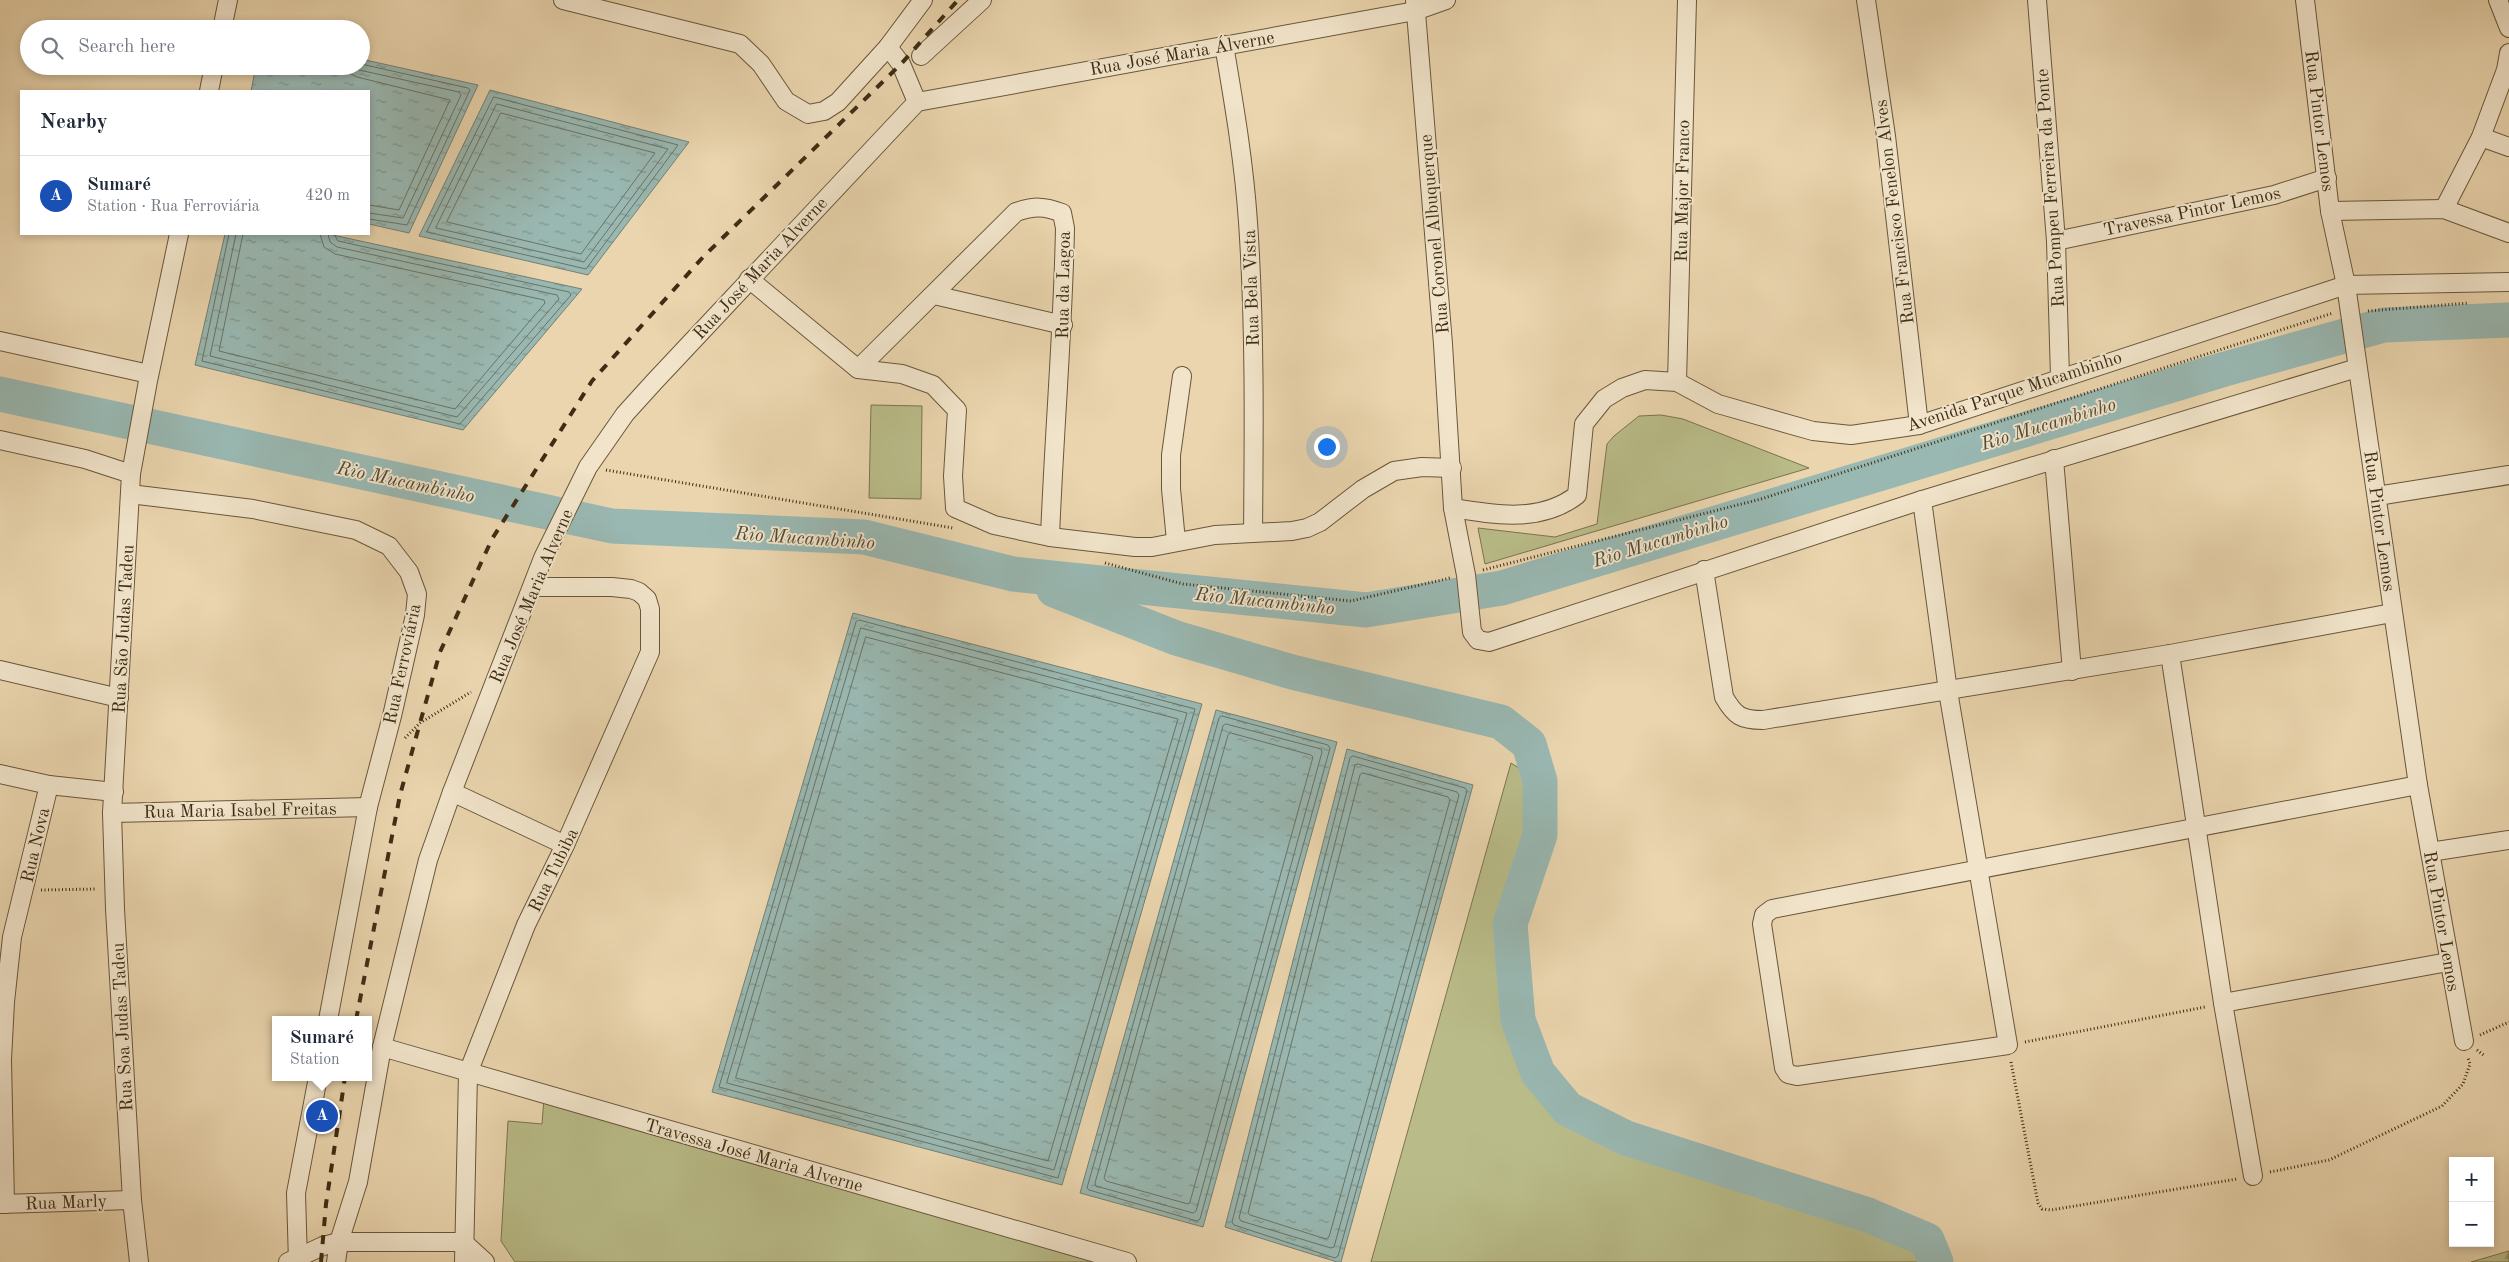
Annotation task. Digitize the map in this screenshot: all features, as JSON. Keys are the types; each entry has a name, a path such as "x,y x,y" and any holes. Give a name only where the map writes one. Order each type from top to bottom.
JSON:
{"street":[{"path":"224,20 228,0"},
{"path":"564,0 740,44 762,64 786,101 808,114 824,111 838,102 888,47 923,0"},
{"path":"921,56 982,0"},
{"name":"Rua José Maria Álverne","path":"917,102 1224,45 1446,0"},
{"name":"Rua Major Franco","path":"1677,382 1687,0"},
{"name":"Rua Francisco Fenelon Alves","path":"1866,0 1886,136 1919,425"},
{"name":"Rua Pompeu Ferreira da Ponte","path":"2037,0 2056,241 2060,377"},
{"name":"Rua Pintor Lemos","path":"2304,0 2330,211 2346,285 2340,313 2356,362 2418,785 2448,962 2464,1041"},
{"path":"2498,0 2509,28"},
{"name":"Rua Coronel Albuquerque","path":"1415,6 1452,468 1453,508 1467,583 1472,632 1478,640 1489,642 1704,570"},
{"name":"Rua Bela Vista","path":"1224,45 1238,126 1248,221 1254,378 1253,533"},
{"path":"888,47 901,64 917,102"},
{"path":"2444,209 2481,137 2506,70 2509,54"},
{"path":"209,90 212,75"},
{"name":"Rua José Maria Alverne","path":"336,1262 339,1242 358,1182 382,1047 428,860 495,676 543,558 588,467 625,414 749,279 917,102"},
{"path":"2481,137 2509,147"},
{"name":"Travessa Pintor Lemos","path":"2056,241 2274,195 2327,178"},
{"name":"Rua da Lagoa","path":"858,369 1016,212 1032,207 1048,208 1062,213 1065,228 1063,325 1050,537"},
{"path":"2330,211 2444,209 2509,233"},
{"name":"Rua São Judas Tadeu","path":"114,792 132,470 179,235"},
{"path":"749,279 858,369 902,374 933,384 957,410 953,476 955,508 994,525 1050,537 1135,547 1152,547 1176,541 1307,528 1320,522 1363,489 1394,471 1422,467 1452,468"},
{"name":"Avenida Parque Mucambinho","path":"1453,508 1485,513 1527,515 1566,503 1577,495 1584,424 1604,399 1622,388 1645,380 1677,382 1718,404 1813,431 1851,434 1919,425 2060,377 2346,285 2509,282"},
{"path":"934,295 1063,325"},
{"path":"0,341 149,378"},
{"path":"2356,362 1704,570 1724,697 1732,710 1745,720 1763,720 2072,671 2392,613"},
{"path":"1176,541 1171,489 1171,455 1182,376"},
{"path":"0,440 132,470"},
{"path":"2054,459 2072,671"},
{"path":"2377,496 2509,475"},
{"name":"Rua Ferroviária","path":"130,494 262,511 356,530 389,546 409,572 417,594 415,615 368,807 329,1016"},
{"path":"1922,500 1948,691 1980,871 2008,1045 1797,1076 1788,1074 1784,1068 1762,924 1764,915 1772,910 1980,871 2418,785"},
{"name":"Rua Tubiba","path":"464,1262 468,1073 526,924 565,845 650,652 652,621 646,599 631,589 532,587"},
{"path":"2170,654 2223,1003 2254,1176"},
{"path":"0,670 119,698"},
{"path":"0,774 49,785 114,792"},
{"name":"Rua Nova","path":"3,1204 2,1060 5,1002 12,937 49,785"},
{"name":"Rua Soa Judas Tadeu","path":"114,792 112,813 115,889 132,1200 139,1262"},
{"path":"452,792 565,845"},
{"name":"Rua Maria Isabel Freitas","path":"112,813 368,807"},
{"path":"2430,852 2509,840"},
{"path":"2223,1003 2448,962"},
{"name":"Travessa José Maria Alverne","path":"382,1047 1127,1262"},
{"path":"317,1081 296,1194 295,1260 339,1242 463,1242 485,1262"},
{"name":"Rua Marly","path":"3,1204 132,1200"}],"path":[{"path":"2340,313 2471,303"},
{"path":"380,764 420,723 495,676"},
{"path":"24,890 115,889"},
{"path":"2008,1045 2223,1003"}],"green space":[{"path":"871,405 922,406 921,499 869,498"},
{"path":"1661,415 1683,419 1809,468 1485,564 1478,528 1555,537 1597,524 1607,444 1639,416"},
{"path":"1511,763 1540,781 1540,835 1510,924 1518,1020 1538,1073 1568,1109 1626,1138 1868,1215 1927,1240 1936,1262 1371,1262"},
{"path":"544,1098 1127,1262 515,1262 501,1241 508,1121 542,1124"},
{"path":"2509,1251 2509,1262 2471,1262"}],"water":[{"path":"370,61 478,85 409,233 370,224 370,90 251,90 254,75 370,75"},
{"path":"490,90 689,142 588,275 419,236"},
{"path":"225,235 333,235 582,289 463,430 195,365"},
{"path":"853,613 1202,704 1062,1185 712,1092"},
{"path":"1216,710 1337,742 1203,1227 1080,1193"},
{"path":"1347,749 1473,785 1341,1262 1337,1262 1225,1227"}],"waterway":[{"name":"Rio Mucambinho","path":"0,394 612,526 864,537 1013,574 1366,610 1502,588 2225,369 2384,325 2509,320"},
{"path":"1054,590 1176,638 1292,672 1501,722 1529,744 1540,781 1540,835 1510,924 1518,1020 1538,1073 1568,1109 1626,1138 1868,1215 1927,1240 1936,1262"}],"railway":[{"path":"357,1016 400,795 440,652 492,539 592,381 704,256 901,64 958,0"},
{"path":"321,1262 326,1204 344,1081"}],"place":[{"name":"Sumaré","path":"322,1116"}]}
